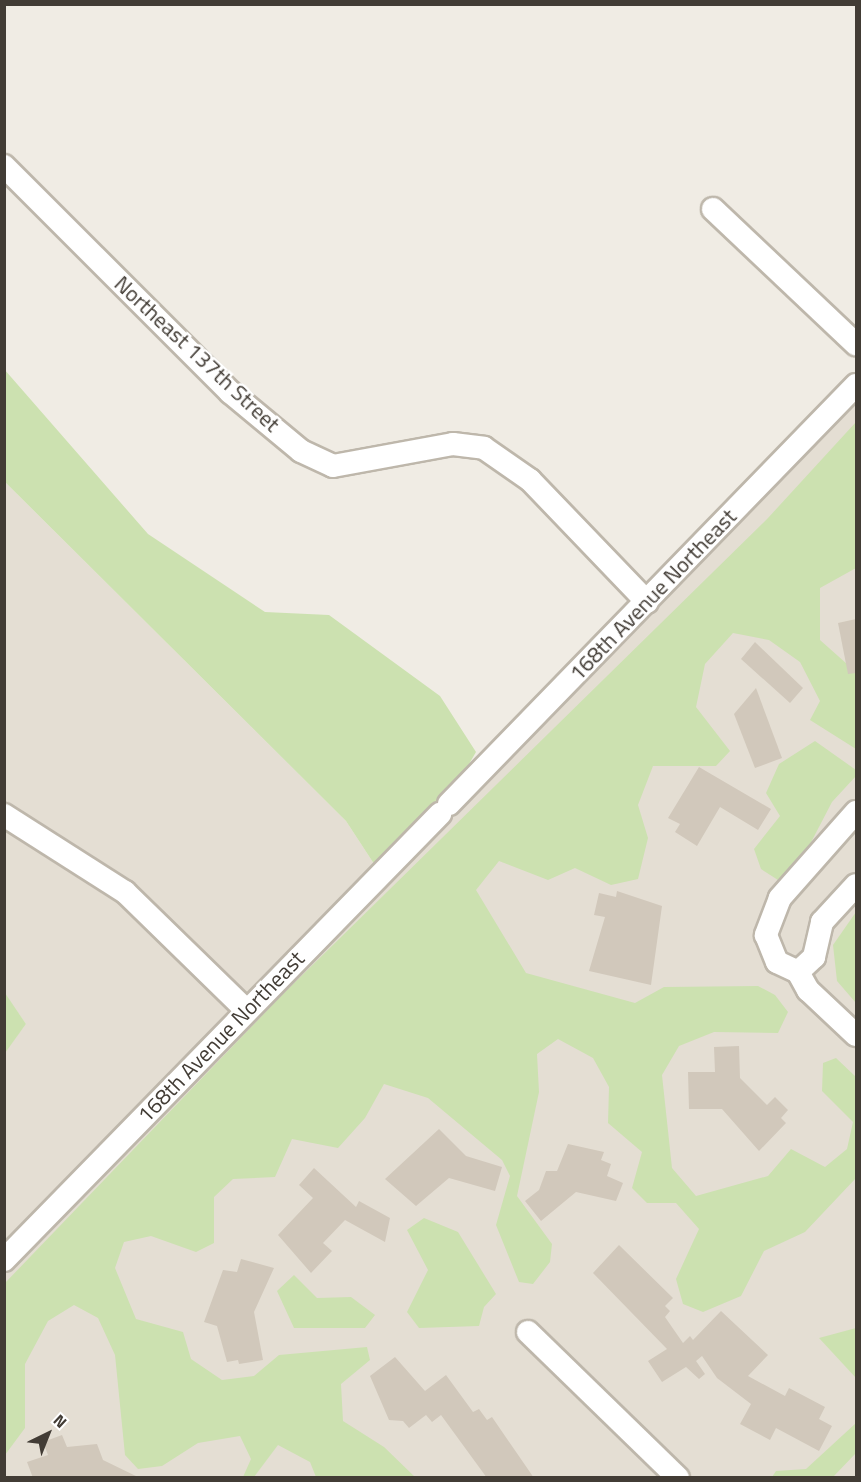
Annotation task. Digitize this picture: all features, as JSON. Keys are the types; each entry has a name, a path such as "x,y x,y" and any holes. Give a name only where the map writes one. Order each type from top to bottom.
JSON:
{"street":[{"name":"Northeast 137th Street","path":"4,166 230,392 301,451 333,466 453,444 484,448 530,480 647,602"},
{"path":"713,209 856,344"},
{"name":"168th Avenue Northeast","path":"4,1260 856,385"},
{"path":"856,812 780,898 766,935 777,962 798,972 808,990 856,1035"},
{"path":"4,815 125,892 247,1011"},
{"path":"798,972 814,957 822,922 856,885"},
{"path":"528,1332 678,1478"}],"shaded area":[{"path":"856,388 856,1477 5,1477 4,1053 26,1024 4,993 5,482 346,821 380,873"}],"green space":[{"path":"4,369 148,534 265,612 329,615 440,696 476,752 440,814 380,873 346,821 5,482"},
{"path":"856,422 856,568 820,588 820,640 856,672 856,749 810,720 820,701 800,662 769,640 733,633 705,664 696,707 730,751 716,766 653,766 638,805 648,838 638,879 611,885 575,868 548,880 499,861 476,890 526,973 635,1003 664,987 758,986 775,995 788,1012 778,1033 714,1032 679,1046 662,1075 672,1168 696,1196 768,1176 791,1149 825,1167 847,1149 853,1122 822,1091 823,1063 836,1058 856,1077 856,1178 805,1232 764,1251 741,1296 703,1312 683,1304 676,1279 699,1229 676,1203 647,1203 632,1188 642,1152 608,1123 609,1087 593,1058 558,1039 537,1054 539,1092 517,1196 552,1244 550,1262 533,1284 519,1282 496,1225 510,1176 502,1160 428,1098 384,1084 365,1118 338,1148 292,1139 275,1177 233,1179 214,1197 214,1243 196,1252 151,1236 124,1242 115,1268 136,1319 183,1332 191,1359 222,1380 254,1376 279,1355 367,1347 370,1360 341,1384 343,1421 384,1447 415,1477 316,1477 310,1462 278,1445 254,1477 243,1477 251,1459 240,1436 198,1443 162,1466 138,1469 125,1455 115,1355 98,1318 74,1305 48,1321 25,1364 25,1428 5,1455 5,1283 281,996 768,518"},
{"path":"815,741 856,770 856,776 832,802 807,850 778,880 761,869 754,849 780,816 766,793 779,764"},
{"path":"856,912 856,1003 837,981 833,945"},
{"path":"5,993 26,1024 4,1053"},
{"path":"424,1218 458,1232 496,1294 484,1307 479,1326 419,1328 407,1312 428,1270 407,1230"},
{"path":"294,1275 317,1298 351,1297 375,1315 365,1328 294,1328 277,1291"},
{"path":"856,1328 856,1378 819,1338"},
{"path":"856,1423 856,1453 833,1477 772,1477 776,1471 806,1469"}],"building":[{"path":"856,619 856,673 848,674 838,623"},
{"path":"755,642 803,688 790,703 741,659"},
{"path":"756,688 782,758 755,768 734,714"},
{"path":"699,767 771,809 758,830 720,807 697,846 675,832 680,824 668,818"},
{"path":"617,891 662,906 651,985 589,971 605,917 594,915 599,893 616,897"},
{"path":"739,1046 740,1078 767,1105 775,1097 788,1110 781,1118 786,1123 759,1151 722,1109 689,1109 688,1072 715,1072 714,1047"},
{"path":"439,1129 466,1156 502,1167 495,1191 449,1178 416,1206 385,1179"},
{"path":"568,1144 604,1152 601,1160 611,1164 607,1176 623,1183 616,1201 576,1192 541,1221 525,1201 539,1190 546,1171 557,1171"},
{"path":"314,1168 356,1207 359,1201 390,1218 385,1242 345,1220 323,1243 332,1251 311,1273 278,1235 313,1198 299,1185"},
{"path":"619,1245 673,1298 665,1306 670,1311 665,1317 683,1343 690,1336 693,1340 721,1311 768,1355 748,1376 785,1396 789,1388 825,1407 819,1419 832,1426 819,1451 776,1428 770,1440 740,1424 751,1404 717,1378 702,1356 696,1361 705,1374 699,1379 686,1367 662,1382 648,1361 667,1349 593,1273"},
{"path":"241,1259 274,1268 254,1312 263,1360 239,1364 238,1360 227,1362 217,1326 204,1322 223,1270 237,1272"},
{"path":"395,1357 425,1391 446,1375 473,1412 479,1409 487,1420 492,1417 534,1478 487,1478 441,1415 432,1422 426,1415 409,1428 403,1421 389,1420 370,1376"},
{"path":"62,1435 67,1447 97,1444 103,1460 140,1478 33,1478 27,1462 48,1455 43,1442"}]}
